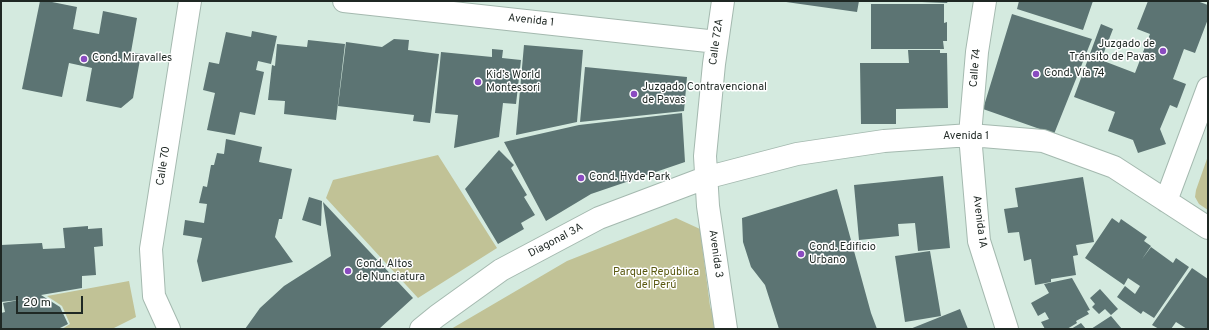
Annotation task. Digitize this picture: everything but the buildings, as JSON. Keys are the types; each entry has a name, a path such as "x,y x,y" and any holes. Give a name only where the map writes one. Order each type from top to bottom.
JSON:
{"street":[{"name":"Calle 70","path":"169,329 154,296 151,249 190,1"},
{"name":"Avenida 1","path":"344,1 461,7 717,42"},
{"name":"Calle 72A","path":"705,178 705,156 717,42 723,1"},
{"name":"Calle 74","path":"970,135 977,52 985,1"},
{"path":"1166,201 1208,88"},
{"name":"Avenida 1","path":"705,178 805,153 884,141 970,135 1043,141 1114,167 1208,228"},
{"name":"Avenida 1A","path":"970,135 979,241 1007,329"},
{"name":"Diagonal 3A","path":"421,329 501,270 578,229 599,218 705,178"},
{"name":"Avenida 3","path":"705,178 726,329"}],"green space":[{"path":"438,155 497,248 418,298 326,198 333,180"},
{"path":"1208,156 1208,210 1199,204 1195,197"},
{"name":"Parque República del Perú","path":"676,218 700,229 710,306 717,329 451,329 567,261"},
{"path":"129,281 136,317 112,329 62,329 70,324 62,306 47,296"}],"place":[{"name":"Juzgado de Tránsito de Pavas","path":"1163,51"},
{"name":"Cond. Miravalles","path":"84,59"},
{"name":"Cond. Vía 74","path":"1036,74"},
{"name":"Kid’s World Montessori","path":"478,82"},
{"name":"Juzgado Contravencional de Pavas","path":"634,94"},
{"name":"Cond. Hyde Park","path":"581,178"},
{"name":"Cond. Edificio Urbano","path":"801,254"},
{"name":"Cond. Altos de Nunciatura","path":"348,271"}]}
